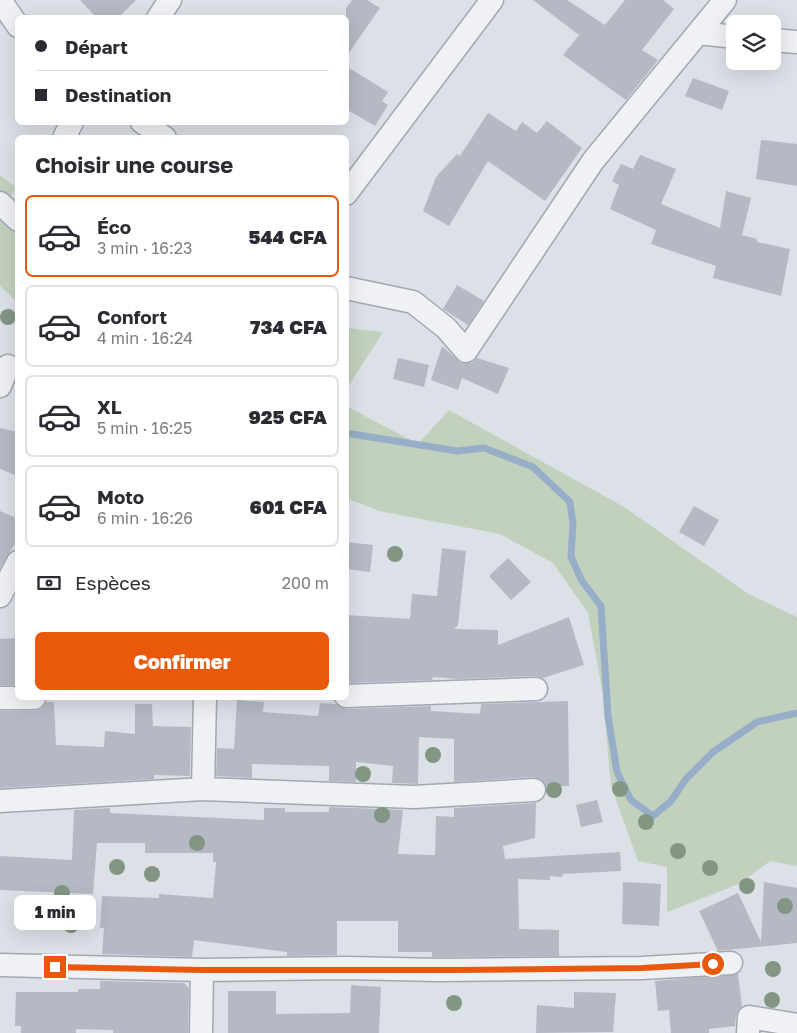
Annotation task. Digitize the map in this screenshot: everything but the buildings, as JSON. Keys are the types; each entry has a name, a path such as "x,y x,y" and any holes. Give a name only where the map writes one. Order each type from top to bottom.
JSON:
{"street":[{"path":"0,0 15,22"},
{"path":"349,190 492,0"},
{"path":"349,289 413,302 446,328 466,351 593,161 724,0"},
{"path":"699,33 726,36"},
{"path":"781,41 797,42"},
{"path":"146,125 161,135"},
{"path":"0,596 15,568"},
{"path":"349,696 536,689"},
{"path":"0,698 15,698"},
{"path":"203,789 205,700"},
{"path":"0,800 203,789 414,797 534,790"},
{"path":"0,965 202,970 582,969 731,963"},
{"path":"201,1033 202,970"},
{"path":"748,1033 749,1016 797,1025"}],"green space":[{"path":"0,175 15,187 7,201 15,206 15,300 0,286"},
{"path":"349,328 383,332 349,385"},
{"path":"349,408 418,444 449,410 624,507 747,593 797,617 797,866 770,861 739,884 667,912 667,867 638,861 611,786 602,689 588,613 553,563 500,534 379,511 349,499"}],"waterway":[{"path":"349,433 457,451 484,448 533,467 570,502 573,524 571,557 582,581 601,606 608,716 617,772 631,800 653,816 671,801 686,779 713,752 757,722 797,713"}],"route":[{"path":"55,967 202,970 346,968 456,970 642,968 713,964"}]}
